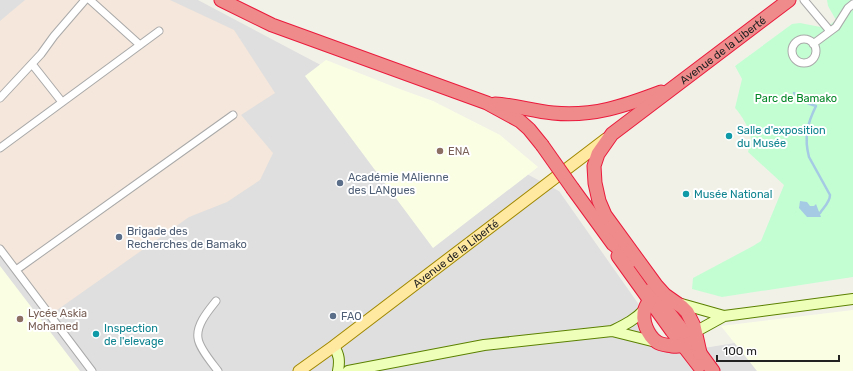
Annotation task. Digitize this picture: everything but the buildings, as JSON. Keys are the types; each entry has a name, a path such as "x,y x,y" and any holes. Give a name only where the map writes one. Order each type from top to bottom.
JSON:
{"highway":[{"path":"221,0 272,25 487,103 520,121 529,129 542,145 573,188 613,244 617,255 650,303 689,340 713,371"},
{"name":"Avenue de la Liberté","path":"689,340 692,321 687,312 665,295 656,285 605,215 599,201 595,183 594,166 598,154 612,134 789,0"},
{"path":"487,103 508,105 552,113 587,113 626,105 676,86"},
{"path":"650,303 645,323 656,342 669,346 689,340"},
{"path":"689,340 703,371"}],"main road":[{"name":"Avenue de la Liberté","path":"304,370 612,134"}],"street":[{"path":"0,98 41,54 54,36 85,0"},
{"path":"90,0 140,45"},
{"path":"804,0 830,31"},
{"path":"813,44 836,27 848,8 853,4"},
{"path":"1,146 159,31"},
{"path":"32,64 62,102"},
{"path":"16,270 233,115"},
{"path":"0,249 92,371"},
{"path":"612,331 639,316 650,303 676,303 724,316 853,299"},
{"path":"216,301 199,326 198,338 203,350 218,371"},
{"path":"689,340 724,316"},
{"path":"348,371 484,345 612,331 656,342"},
{"path":"334,346 340,364 338,371"}],"shaded area":[{"path":"0,0 198,0 559,191 673,353 853,324 853,371 0,371"},
{"path":"25,0 170,0 234,30 275,93 241,115 273,153 260,180 227,202 189,217 50,315 0,249 0,21"},
{"name":"ENA","path":"326,60 433,101 500,135 538,167 433,248 305,76"},
{"name":"Lycée Askia Mohamed","path":"0,266 80,371 0,371"},
{"path":"853,310 853,371 757,371 721,326"}],"green space":[{"name":"Parc de Bamako","path":"827,0 853,0 853,277 722,297 692,289 693,278 761,241 784,185 748,152 751,136 740,114 735,108 742,79 735,66 792,24 800,23 826,28 836,20 828,6"}],"water":[{"path":"800,201 807,202 810,206 814,206 816,204 821,217 807,217 799,208"}],"waterway":[{"path":"794,93 804,101 816,106 810,119 807,131 807,150 809,157 830,195 828,202 820,213"}],"place":[{"name":"Salle d'exposition du Musée","path":"729,136"},
{"name":"ENA","path":"440,151"},
{"name":"Académie MAlienne des LANgues","path":"340,183"},
{"name":"Musée National","path":"686,194"},
{"name":"Brigade des Recherches de Bamako","path":"119,237"},
{"name":"FAO","path":"333,316"},
{"name":"Lycée Askia Mohamed","path":"20,319"},
{"name":"Inspection de l'elevage","path":"96,334"}]}
